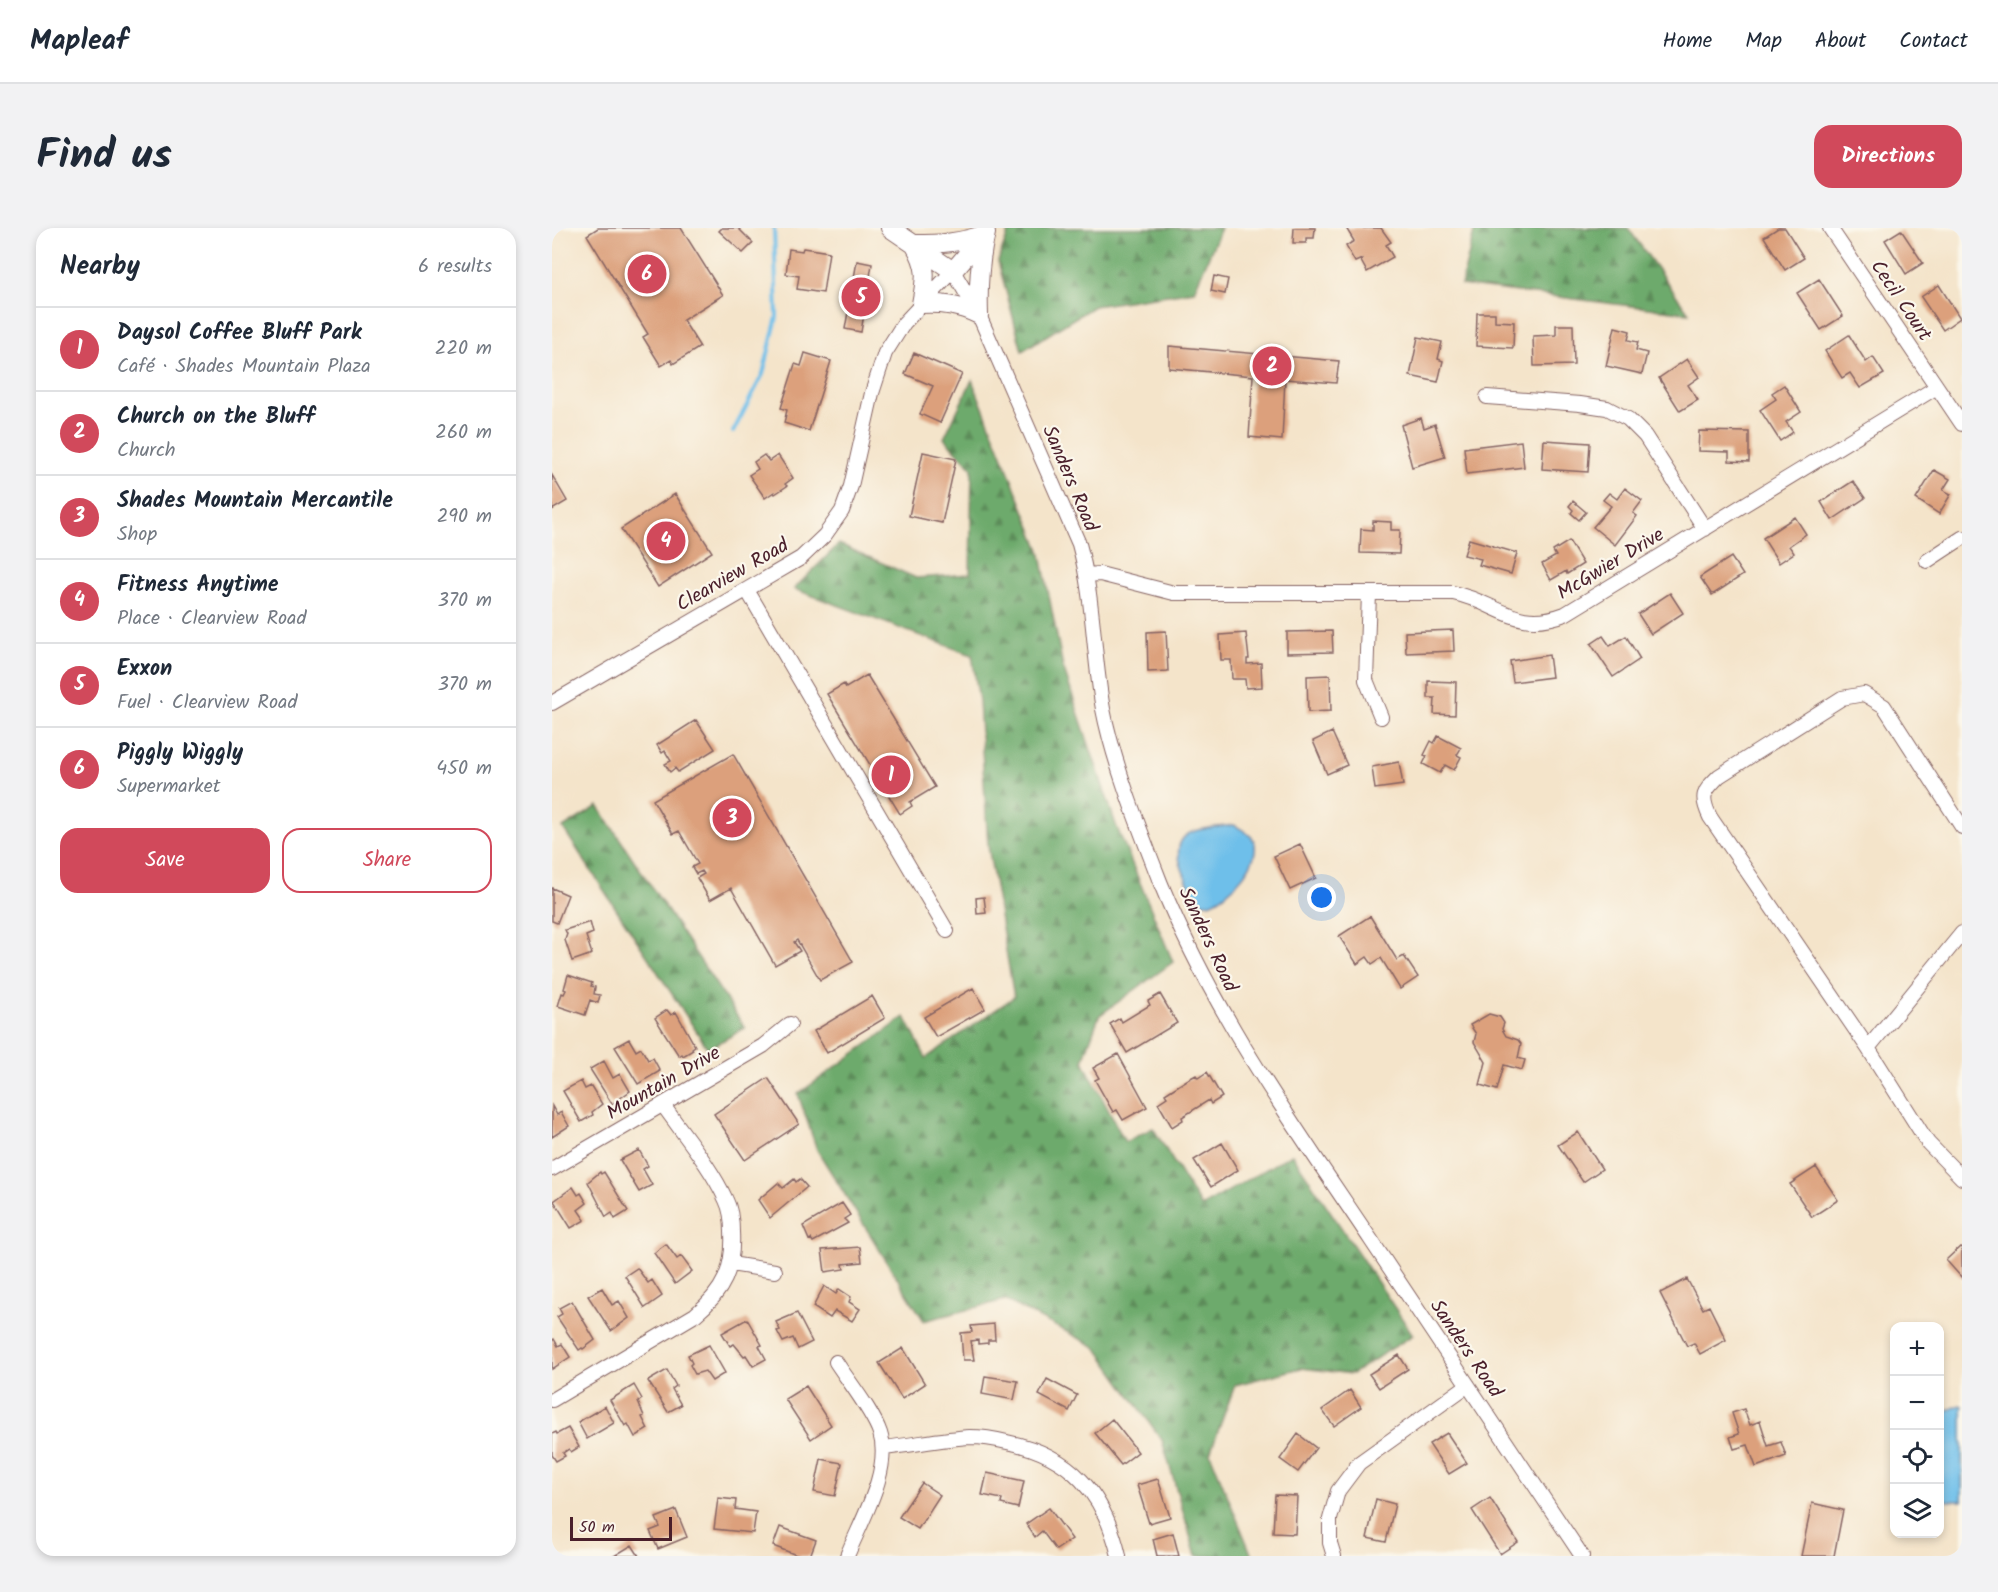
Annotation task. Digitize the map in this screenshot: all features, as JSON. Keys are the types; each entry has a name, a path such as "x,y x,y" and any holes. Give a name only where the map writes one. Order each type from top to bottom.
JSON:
{"street":[{"path":"890,228 953,271 988,230"},
{"name":"Cecil Court","path":"1830,228 1962,424"},
{"path":"914,244 967,241 988,230"},
{"path":"914,244 923,259 926,278 921,304 945,303 979,315 980,258 988,230"},
{"name":"Clearview Road","path":"552,703 801,558 825,535 842,511 852,486 872,393 885,352 904,323 953,271"},
{"name":"Sanders Road","path":"953,271 979,315 1079,544 1088,575 1099,686 1110,740 1162,884 1196,960 1230,1025 1272,1093 1582,1556"},
{"name":"McGwier Drive","path":"1088,575 1100,574 1174,593 1453,593 1474,598 1506,615 1521,620 1551,620 1565,614 1937,387"},
{"path":"1487,397 1595,405 1619,413 1637,426 1645,436 1705,529"},
{"path":"1928,561 1962,538"},
{"path":"747,590 947,931"},
{"path":"1369,593 1366,680 1381,717"},
{"path":"1962,827 1884,706 1864,694 1842,698 1719,776 1706,790 1703,803 1710,817 1868,1048 1928,1143 1962,1178"},
{"path":"1868,1048 1962,933"},
{"name":"Mountain Drive","path":"552,1169 763,1046 790,1024"},
{"path":"552,1400 695,1315 712,1300 730,1270 732,1228 727,1202 716,1182 663,1105"},
{"path":"731,1264 775,1271"},
{"path":"836,1362 880,1432 883,1448 880,1478 847,1556"},
{"path":"1334,1556 1330,1543 1330,1519 1338,1491 1359,1463 1468,1385"},
{"path":"883,1448 971,1437 988,1438 1030,1447 1052,1456 1083,1482 1095,1498 1111,1528 1119,1556"}],"green space":[{"path":"1010,228 1221,228 1194,291 1094,306 1022,351 998,261"},
{"path":"1475,228 1628,228 1689,313 1461,285"},
{"path":"972,380 1040,550 1063,667 1116,825 1173,962 1099,1016 1083,1061 1125,1142 1153,1128 1201,1207 1292,1154 1413,1335 1352,1374 1301,1368 1235,1385 1210,1453 1252,1556 1196,1556 1162,1440 1096,1347 1005,1300 924,1321 817,1150 798,1094 905,1017 926,1058 1014,997 988,846 979,701 972,655 794,589 839,544 916,578 970,574 972,468 944,438"},
{"path":"598,806 745,1028 708,1049 563,828"}],"water":[{"path":"1234,825 1253,839 1254,857 1242,877 1225,895 1208,903 1201,902 1195,898 1183,872 1179,853 1180,845 1184,838 1192,832"},
{"path":"1962,1406 1962,1501 1944,1499 1944,1416 1948,1410"}],"building":[{"path":"598,228 681,228 723,295 683,320 700,347 673,364 671,360 661,366 643,337 648,334 587,235"},
{"path":"722,228 738,228 753,243 743,253 719,231"},
{"path":"1294,228 1315,228 1314,238 1306,238 1306,243 1293,243"},
{"path":"1346,228 1381,228 1391,242 1386,245 1393,257 1367,272 1362,259 1355,262 1346,246 1354,241"},
{"path":"1778,228 1785,228 1804,258 1785,270 1764,237"},
{"path":"1901,230 1923,263 1906,274 1885,240"},
{"path":"803,248 829,252 823,293 797,289 799,276 786,274 789,249 802,251"},
{"path":"857,261 872,264 861,332 845,329"},
{"path":"1214,276 1228,279 1225,294 1211,291"},
{"path":"1819,279 1843,316 1821,330 1797,293"},
{"path":"1939,285 1960,318 1943,330 1921,297"},
{"path":"1477,313 1495,313 1495,321 1514,322 1513,348 1476,346"},
{"path":"1556,325 1573,325 1574,365 1534,366 1533,336 1556,335"},
{"path":"1615,327 1630,331 1628,340 1638,342 1636,350 1647,353 1642,374 1606,366"},
{"path":"1849,335 1866,362 1873,357 1884,374 1860,388 1850,373 1842,378 1825,351"},
{"path":"1418,337 1442,342 1438,359 1443,361 1438,382 1410,376"},
{"path":"1169,346 1339,361 1336,383 1285,379 1282,440 1249,437 1253,376 1169,368"},
{"path":"805,353 831,361 809,431 784,423 787,410 781,408 795,364 801,366"},
{"path":"914,353 962,374 940,423 920,414 933,386 905,374"},
{"path":"1687,359 1699,377 1688,385 1698,400 1680,411 1659,378"},
{"path":"1784,385 1801,412 1786,422 1793,432 1780,441 1760,410 1776,399 1772,393"},
{"path":"1421,418 1424,428 1435,424 1445,457 1412,467 1401,425"},
{"path":"1699,431 1749,432 1749,462 1729,461 1729,452 1698,451"},
{"path":"1544,440 1590,443 1588,472 1542,469"},
{"path":"1521,441 1524,467 1467,474 1464,448"},
{"path":"923,452 956,459 942,523 909,516"},
{"path":"764,455 769,461 778,455 793,478 785,484 787,486 765,498 749,475 758,469 754,462"},
{"path":"1934,470 1950,479 1943,490 1951,494 1939,514 1916,499"},
{"path":"552,475 567,501 552,510"},
{"path":"1853,481 1865,498 1832,520 1821,502"},
{"path":"1625,488 1642,501 1633,513 1637,516 1615,545 1593,527 1611,506 1603,500 1609,493 1617,499"},
{"path":"675,494 712,552 658,587 621,529"},
{"path":"1573,501 1586,512 1579,520 1571,513 1573,510 1569,506"},
{"path":"1795,517 1806,534 1789,546 1794,553 1779,563 1763,538"},
{"path":"1373,521 1391,522 1391,530 1400,530 1399,554 1360,553 1361,529 1373,530"},
{"path":"1469,539 1517,553 1511,574 1479,565 1481,559 1464,555"},
{"path":"1569,541 1583,564 1551,580 1542,564 1556,556 1553,551"},
{"path":"1731,557 1743,575 1712,595 1700,577"},
{"path":"1670,593 1683,613 1651,634 1638,614"},
{"path":"1453,630 1454,651 1406,653 1405,632"},
{"path":"1166,631 1168,671 1148,672 1147,632"},
{"path":"1332,631 1333,652 1287,653 1287,632"},
{"path":"1246,633 1249,659 1247,659 1247,664 1261,663 1262,687 1246,688 1245,679 1232,679 1231,660 1221,660 1220,635"},
{"path":"1603,636 1610,646 1626,636 1640,659 1613,677 1591,644"},
{"path":"1549,655 1552,677 1513,682 1510,661"},
{"path":"867,675 935,787 910,802 912,806 900,814 827,694 844,684 846,688"},
{"path":"1330,675 1331,711 1308,712 1307,676"},
{"path":"1428,681 1456,682 1455,715 1434,714 1435,698 1428,698"},
{"path":"696,720 715,749 678,772 675,768 670,772 665,764 671,761 665,751 662,753 657,745"},
{"path":"1332,732 1347,765 1327,774 1313,741"},
{"path":"1438,736 1461,748 1457,755 1461,757 1454,770 1445,765 1440,773 1423,764 1427,756 1424,755 1431,741 1434,743"},
{"path":"733,754 853,962 820,980 797,940 794,942 800,951 775,965 731,888 710,900 697,878 704,874 702,871 696,874 692,867 698,864 679,831 673,834 653,800"},
{"path":"1399,762 1403,785 1375,789 1372,767"},
{"path":"1300,844 1316,878 1290,890 1274,856"},
{"path":"552,888 568,895 557,923 552,921"},
{"path":"984,897 986,913 977,914 976,898"},
{"path":"1370,916 1397,960 1404,956 1418,977 1400,989 1381,958 1372,964 1367,957 1357,964 1339,936"},
{"path":"590,922 593,933 586,936 592,954 572,961 565,940 567,934 565,930"},
{"path":"568,975 592,983 591,986 595,987 594,994 600,995 598,1003 590,1000 585,1015 558,1006 562,993 564,994 566,990 564,989"},
{"path":"973,988 985,1009 936,1037 924,1017"},
{"path":"1160,994 1177,1023 1127,1053 1110,1024 1120,1018 1122,1022 1150,1005 1148,1001"},
{"path":"872,996 885,1018 827,1053 814,1031"},
{"path":"667,1010 671,1015 676,1012 695,1046 683,1056 682,1054 679,1056 655,1018"},
{"path":"1489,1014 1500,1017 1504,1023 1502,1029 1506,1036 1518,1040 1521,1044 1518,1058 1525,1060 1522,1070 1504,1065 1497,1090 1480,1085 1486,1062 1474,1042 1476,1034 1470,1025"},
{"path":"629,1039 636,1051 641,1048 648,1060 653,1058 660,1071 638,1084 615,1047"},
{"path":"1118,1054 1147,1107 1123,1120 1117,1110 1113,1112 1095,1080 1099,1078 1093,1068"},
{"path":"604,1061 613,1078 620,1074 630,1091 612,1104 590,1069"},
{"path":"1207,1072 1222,1097 1211,1104 1209,1100 1182,1117 1183,1120 1172,1127 1158,1103 1167,1097 1165,1094 1187,1080 1196,1075 1198,1078"},
{"path":"768,1078 799,1124 745,1160 714,1114"},
{"path":"581,1081 585,1089 591,1086 602,1104 592,1112 593,1115 581,1122 563,1091"},
{"path":"552,1106 557,1115 561,1112 569,1126 552,1137"},
{"path":"1578,1132 1602,1169 1583,1182 1558,1145"},
{"path":"1222,1143 1238,1170 1211,1187 1194,1160"},
{"path":"639,1150 648,1166 643,1169 652,1185 639,1192 620,1160"},
{"path":"1816,1167 1838,1200 1812,1217 1790,1184"},
{"path":"600,1172 601,1174 604,1172 628,1211 615,1219 612,1213 606,1217 588,1182"},
{"path":"794,1179 796,1182 800,1179 807,1187 770,1218 758,1200 778,1183 783,1188"},
{"path":"573,1187 578,1195 581,1193 587,1203 578,1210 585,1220 571,1228 554,1201"},
{"path":"842,1203 850,1215 844,1219 848,1223 813,1242 809,1240 803,1226"},
{"path":"666,1244 677,1259 681,1256 692,1271 675,1284 654,1253"},
{"path":"860,1247 862,1262 843,1264 844,1269 825,1272 822,1250"},
{"path":"1960,1247 1962,1248 1962,1278 1946,1260"},
{"path":"637,1268 648,1283 652,1280 662,1296 645,1308 625,1276"},
{"path":"1687,1279 1703,1309 1709,1306 1726,1340 1700,1354 1694,1343 1687,1346 1660,1293"},
{"path":"824,1286 836,1294 839,1289 851,1297 849,1302 860,1309 852,1321 835,1311 830,1318 813,1307"},
{"path":"602,1288 612,1305 619,1301 629,1318 611,1331 588,1296"},
{"path":"572,1301 595,1340 579,1350 557,1317 562,1314 559,1308"},
{"path":"797,1313 812,1342 798,1349 793,1338 783,1342 777,1331 780,1330 776,1322"},
{"path":"747,1319 762,1345 759,1346 766,1359 753,1366 746,1355 744,1356 734,1344 730,1346 722,1333"},
{"path":"994,1324 995,1340 978,1344 978,1340 971,1341 974,1360 963,1360 961,1333 972,1332 971,1326"},
{"path":"554,1339 558,1346 562,1344 570,1357 552,1369 552,1341"},
{"path":"709,1345 725,1373 712,1381 705,1371 695,1374 688,1355"},
{"path":"903,1348 925,1384 902,1399 879,1363"},
{"path":"1399,1355 1408,1369 1379,1388 1369,1374"},
{"path":"667,1370 676,1386 672,1389 681,1405 668,1412 648,1381"},
{"path":"985,1376 1018,1381 1014,1400 982,1394"},
{"path":"1047,1379 1077,1395 1069,1411 1039,1395"},
{"path":"634,1385 642,1399 638,1402 648,1429 635,1437 628,1424 625,1426 610,1400"},
{"path":"806,1386 831,1425 811,1439 785,1399"},
{"path":"1350,1390 1361,1407 1334,1426 1322,1410"},
{"path":"605,1406 614,1423 587,1439 578,1422"},
{"path":"1744,1409 1750,1425 1760,1421 1768,1446 1781,1442 1786,1456 1756,1467 1748,1445 1734,1449 1730,1437 1739,1434 1732,1413"},
{"path":"1112,1419 1138,1452 1121,1465 1095,1433"},
{"path":"568,1428 579,1447 571,1452 569,1449 563,1453 565,1456 556,1461 552,1455 552,1434"},
{"path":"1447,1433 1467,1463 1449,1474 1429,1444"},
{"path":"1298,1434 1316,1448 1298,1472 1280,1459"},
{"path":"821,1459 842,1463 835,1496 814,1492"},
{"path":"987,1473 1024,1481 1018,1508 1001,1504 1002,1499 982,1495"},
{"path":"1158,1479 1170,1517 1149,1523 1137,1485"},
{"path":"922,1483 940,1495 918,1529 899,1517"},
{"path":"1275,1495 1297,1496 1295,1534 1273,1533"},
{"path":"718,1498 736,1500 735,1509 756,1512 753,1533 714,1529"},
{"path":"1490,1498 1518,1542 1500,1554 1472,1510"},
{"path":"1376,1499 1395,1504 1386,1542 1367,1538"},
{"path":"1812,1503 1843,1510 1834,1556 1801,1556"},
{"path":"1049,1508 1072,1539 1056,1550 1042,1531 1035,1537 1026,1524"},
{"path":"676,1510 687,1537 658,1549 650,1531 660,1527 656,1518"},
{"path":"780,1527 816,1540 810,1556 799,1556 773,1546"},
{"path":"1173,1533 1179,1556 1157,1556 1153,1539"},
{"path":"632,1545 639,1556 614,1556"}],"waterway":[{"path":"733,432 763,374 777,317 774,228"}],"place":[{"name":"Piggly Wiggly","path":"647,274"},
{"name":"Exxon","path":"861,297"},
{"name":"Church on the Bluff","path":"1272,366"},
{"name":"Fitness Anytime","path":"666,541"},
{"name":"Daysol Coffee Bluff Park","path":"891,775"},
{"name":"Shades Mountain Mercantile","path":"732,818"}]}
